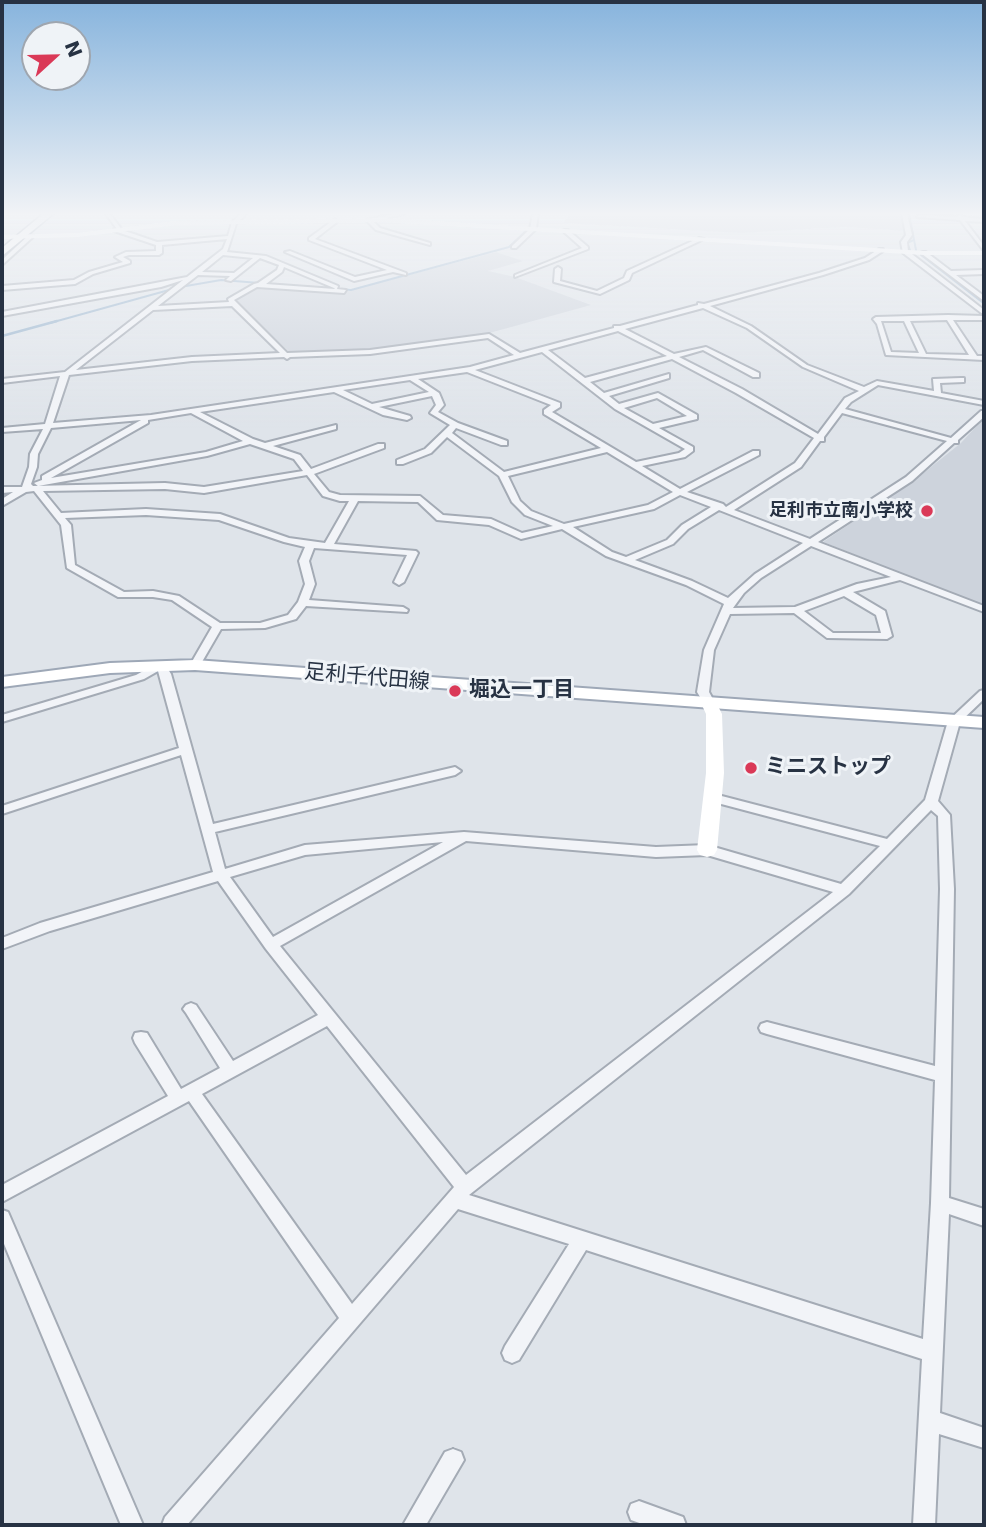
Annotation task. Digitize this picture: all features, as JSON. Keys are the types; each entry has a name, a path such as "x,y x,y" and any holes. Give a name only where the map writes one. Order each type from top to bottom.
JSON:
{"main road":[{"name":"足利千代田線","path":"2,682 85,670 195,665 984,723"},
{"path":"706,850 714,797 714,714 709,703"}],"street":[{"path":"2,288 52,285"},
{"path":"88,285 102,296"},
{"path":"2,314 160,285"},
{"path":"2,503 24,489 37,444 48,426 64,376 181,285"},
{"path":"259,285 230,300 287,357"},
{"path":"263,285 344,292"},
{"path":"295,288 304,285"},
{"path":"332,285 336,287"},
{"path":"569,285 598,293 614,285"},
{"path":"2,430 151,417 470,369 776,285"},
{"path":"949,285 984,315"},
{"path":"966,285 984,299"},
{"path":"150,308 233,304"},
{"path":"700,304 749,327 804,366 864,390"},
{"path":"974,304 984,304"},
{"path":"984,315 876,319 888,354 984,358"},
{"path":"948,317 974,357"},
{"path":"906,319 924,356"},
{"path":"616,327 672,354 821,439"},
{"path":"2,381 64,376 192,359 287,357 338,351 347,354 370,352 489,336 520,356"},
{"path":"584,381 672,354 704,348 756,375"},
{"path":"543,349 602,396 690,451 635,465"},
{"path":"470,369 557,404 547,412 679,492 984,609"},
{"path":"602,396 666,376"},
{"path":"414,379 435,393 440,405 434,413 455,425 504,443"},
{"path":"936,394 939,391 936,381 961,380"},
{"path":"625,561 670,542 685,527 724,508 798,465 821,439 848,400 880,382 984,404"},
{"path":"337,390 407,418"},
{"path":"371,405 435,393"},
{"path":"618,407 658,395 694,417 652,427"},
{"path":"841,410 955,441"},
{"path":"192,411 250,442 297,457 326,494 355,498 420,499 440,519 491,522 521,536 651,507 756,453"},
{"path":"709,703 703,692 709,650 729,607 748,583 909,479 984,413"},
{"path":"36,486 151,417"},
{"path":"400,462 428,451 455,425"},
{"path":"264,446 333,427"},
{"path":"447,433 503,475 521,508 566,528 625,561 690,583 729,607 796,610 845,592 902,577"},
{"path":"2,490 24,489 207,454 250,442"},
{"path":"36,486 165,486 204,490 311,472 381,446"},
{"path":"503,475 607,449"},
{"path":"36,486 66,525 70,566 122,595 153,594 175,598 218,626 271,624 292,617 303,603 310,584 304,561 310,545"},
{"path":"328,546 355,498"},
{"path":"58,516 146,512 220,517 310,545 413,553 399,582"},
{"path":"796,610 831,636 887,636 881,613 845,592"},
{"path":"303,603 403,610"},
{"path":"195,665 218,626"},
{"path":"2,719 140,677 160,665 165,674 220,874 459,1193 582,1240 932,1352"},
{"path":"173,1525 459,1193 742,973 844,890 931,802 954,721 984,692"},
{"path":"2,810 185,750"},
{"path":"207,830 455,771"},
{"path":"714,797 890,844"},
{"path":"924,1525 940,1203 946,852 944,815 931,802"},
{"path":"2,944 220,874 306,850 464,836 656,852 706,850 844,890"},
{"path":"271,945 464,836"},
{"path":"191,1009 230,1070"},
{"path":"2,1194 329,1017"},
{"path":"767,1028 943,1075"},
{"path":"141,1038 351,1319"},
{"path":"940,1203 984,1217"},
{"path":"2,1218 132,1525"},
{"path":"512,1353 582,1240"},
{"path":"929,1420 984,1438"},
{"path":"414,1525 453,1460"},
{"path":"639,1512 675,1525"}],"shaded area":[{"path":"370,285 537,285 591,305 475,337 348,353 340,350 293,355 234,301 259,286 344,292"},
{"name":"足利市立南小学校","path":"984,418 984,606 823,542 916,479 961,443"}],"waterway":[{"path":"186,286 190,285"},
{"path":"289,285 351,290 368,285"},
{"path":"953,285 975,302"},
{"path":"960,285 982,302"},
{"path":"50,323 169,290"},
{"path":"2,336 57,321"}],"place":[{"name":"足利市立南小学校","path":"927,511"},
{"name":"堀込一丁目","path":"455,691"},
{"name":"ミニストップ","path":"751,768"}]}
